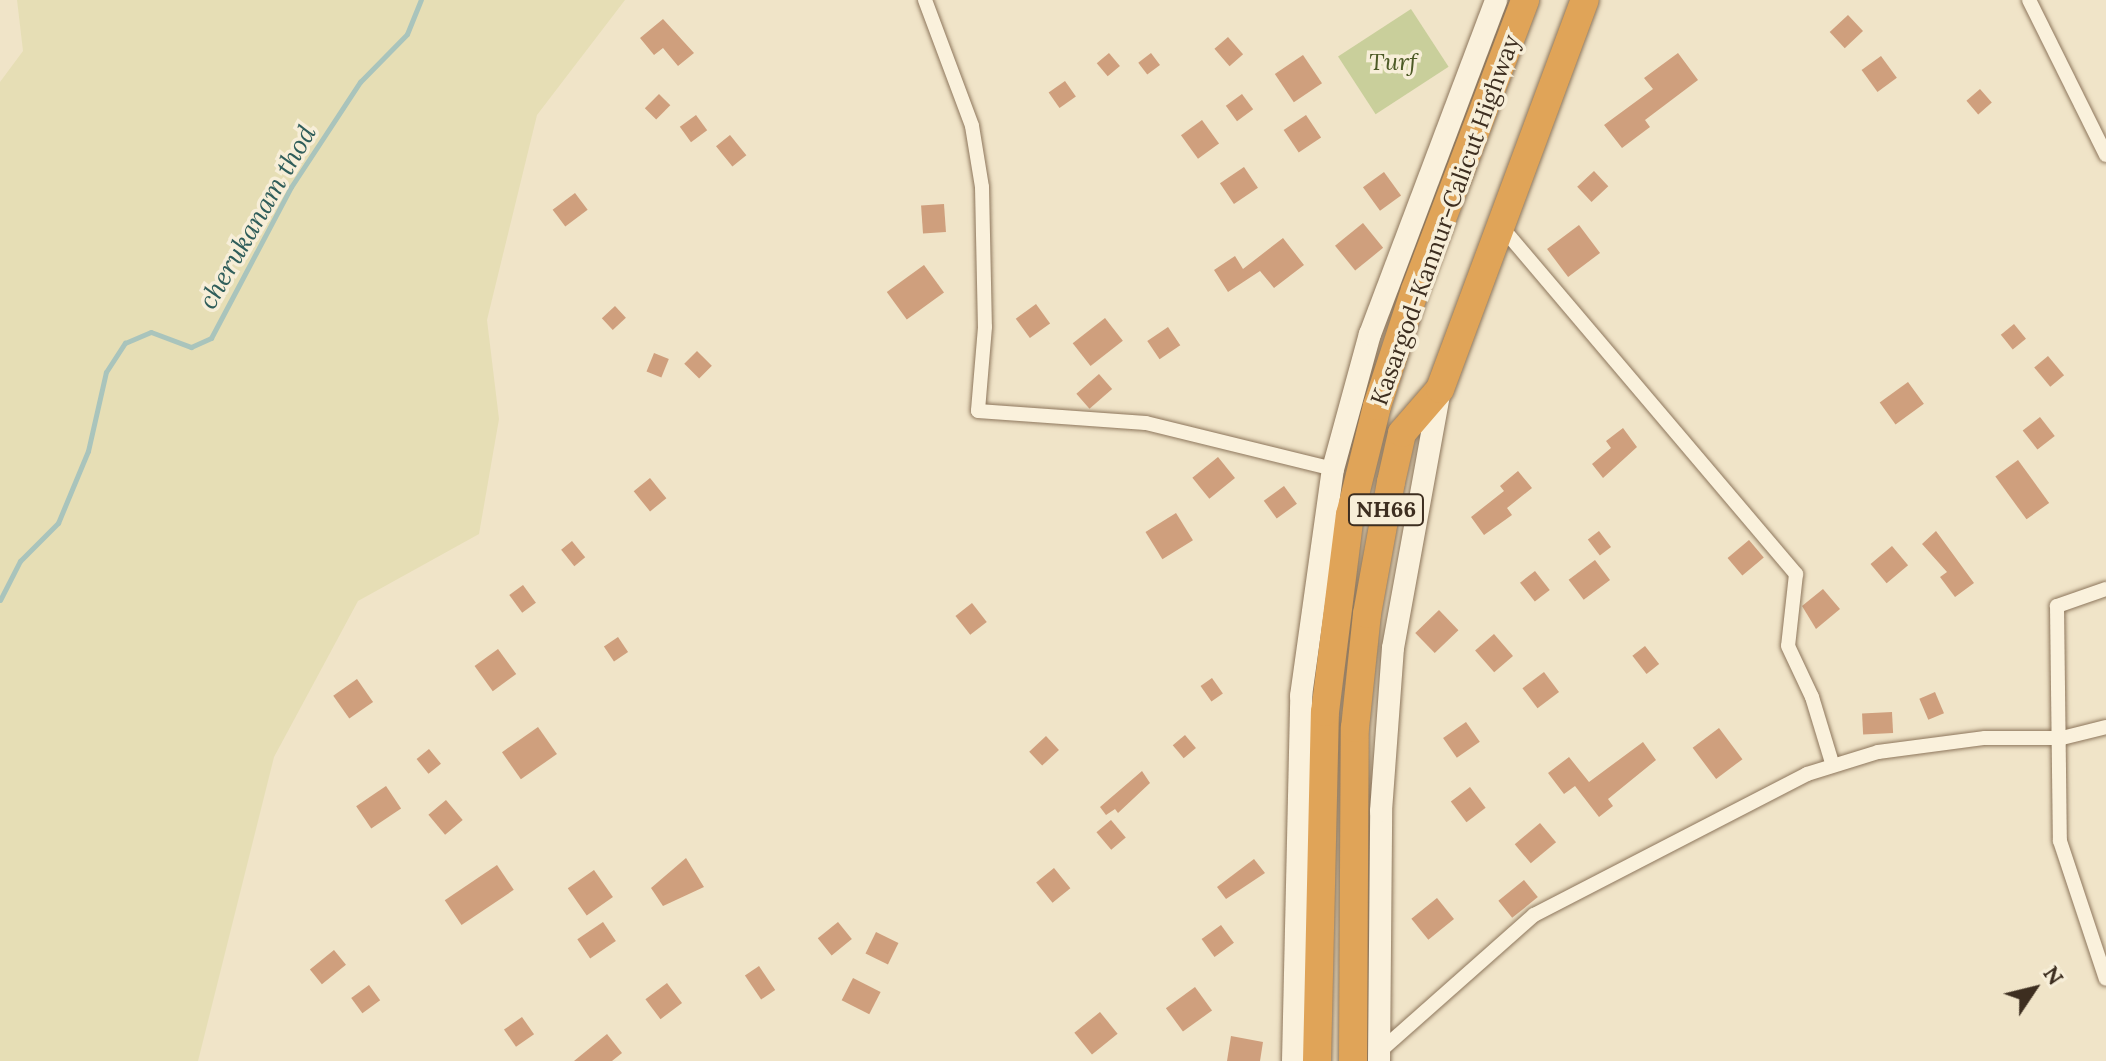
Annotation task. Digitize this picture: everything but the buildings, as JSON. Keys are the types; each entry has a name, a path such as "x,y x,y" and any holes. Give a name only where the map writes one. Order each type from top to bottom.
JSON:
{"highway":[{"name":"Kasargod-Kannur-Calicut Highway","path":"1317,1061 1325,712 1350,515 1377,406 1415,290 1525,0"},
{"name":"Kasargod-Kannur-Calicut Highway","path":"1353,1061 1355,728 1367,614 1402,433 1440,389 1499,223 1585,0"}],"street":[{"path":"925,0 972,126 982,187 986,298 978,411 1146,423 1333,469"},
{"path":"1293,1061 1301,696 1333,469 1370,334 1496,0"},
{"path":"2029,0 2106,155"},
{"path":"1499,223 1796,574 1788,646 1812,697 1832,763"},
{"path":"1379,1056 1381,811 1393,648 1440,389"},
{"path":"2106,589 2057,606 2062,738 2060,841 2106,979"},
{"path":"1379,1056 1534,915 1584,885 1832,763 1985,738 2062,738 2106,727"}],"shaded area":[{"path":"17,0 625,0 537,115 487,320 499,419 479,534 358,601 274,757 198,1061 0,1061 0,82 23,51"}],"green space":[{"name":"Turf","path":"1411,9 1449,67 1376,114 1338,56"}],"waterway":[{"name":"cherukanam thod","path":"0,600 20,561 58,523 88,451 106,372 125,343 151,332 191,347 211,338 291,187 360,82 407,34 421,0"}]}
